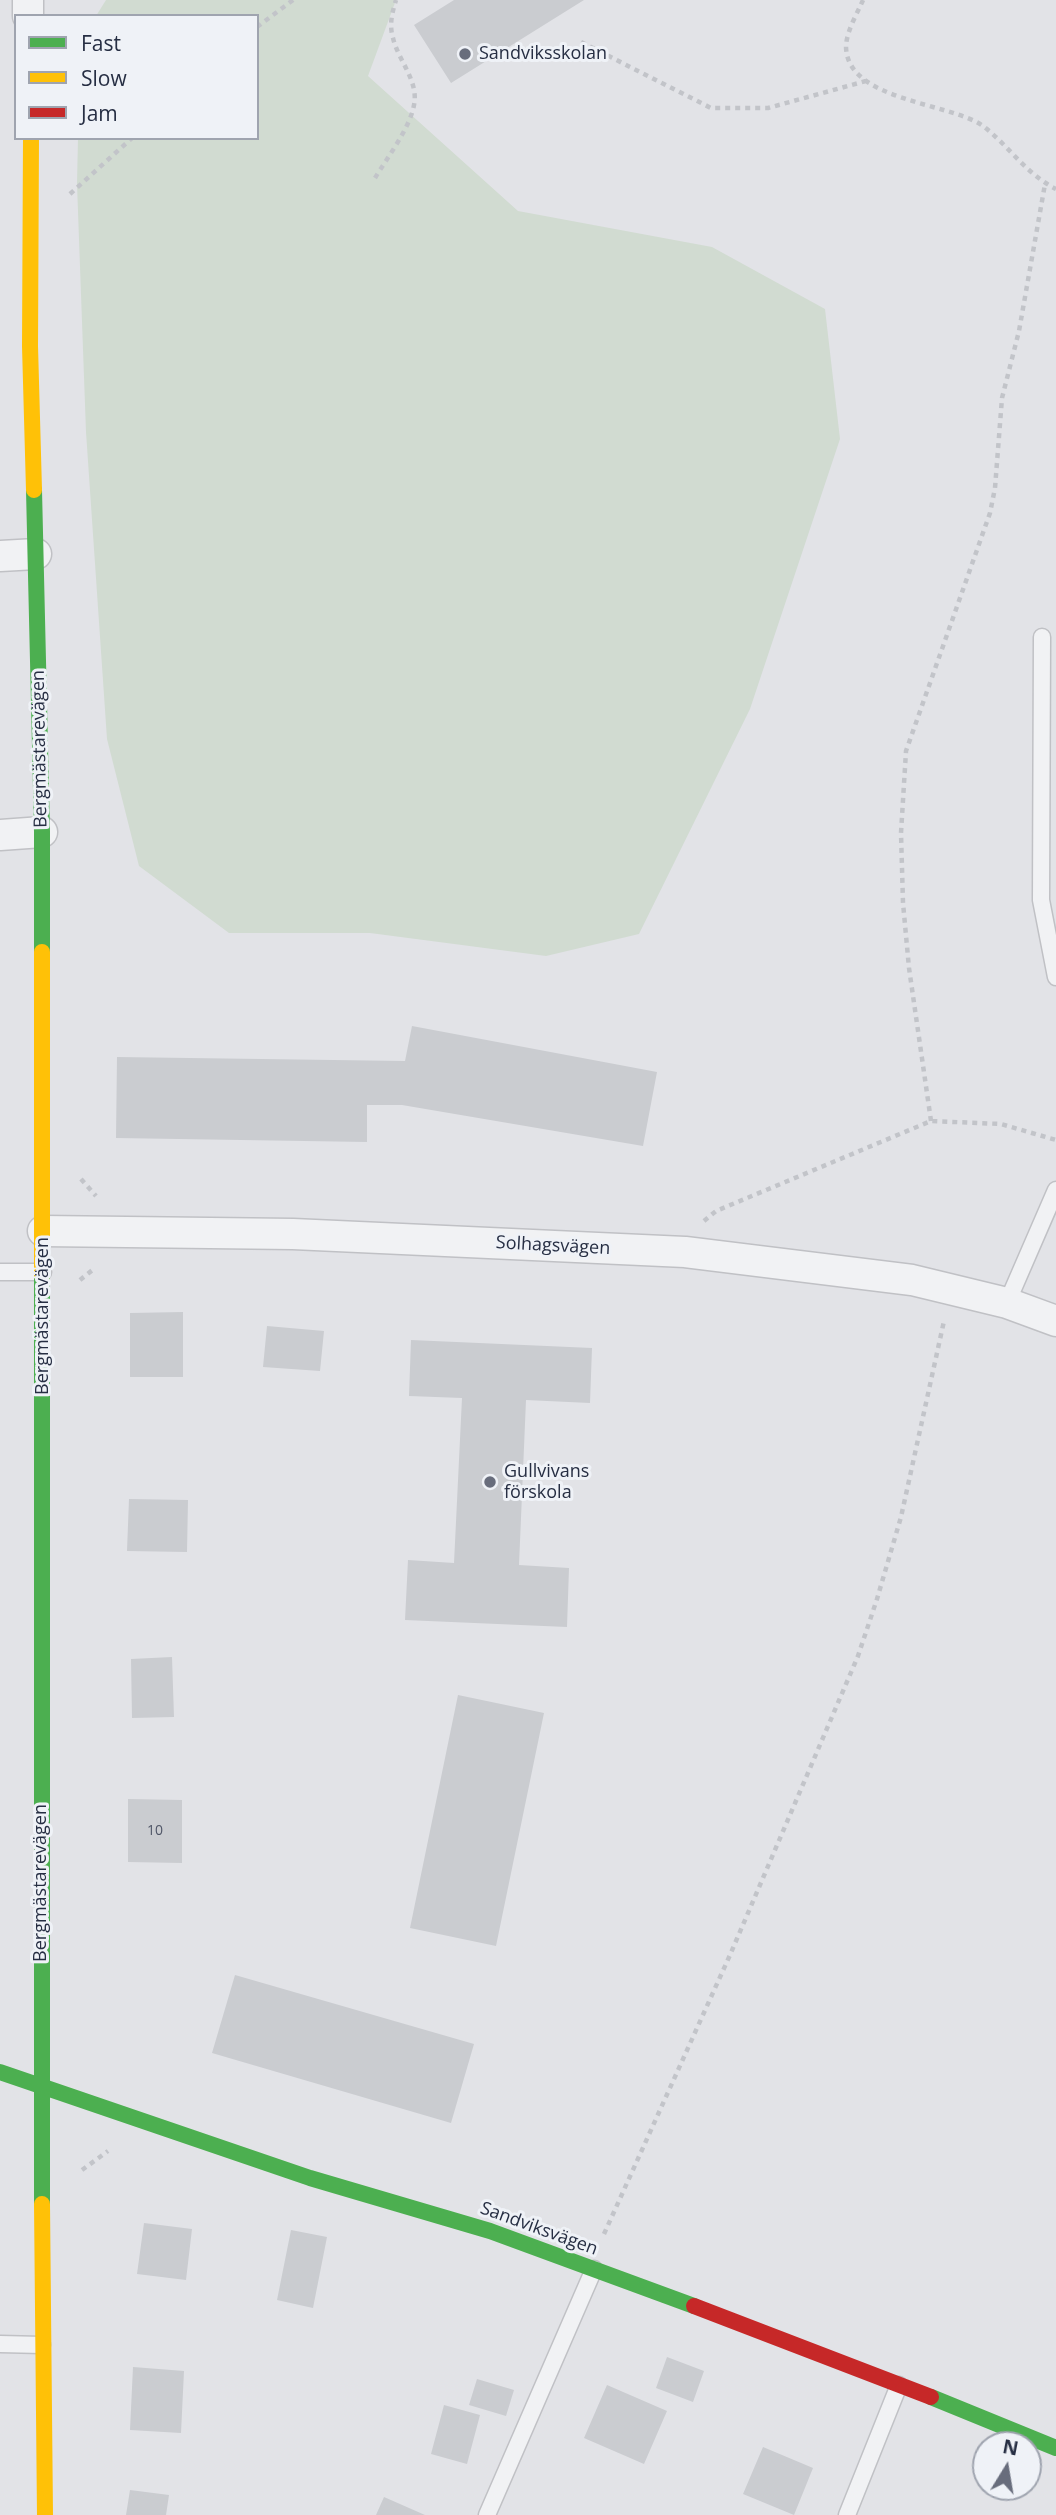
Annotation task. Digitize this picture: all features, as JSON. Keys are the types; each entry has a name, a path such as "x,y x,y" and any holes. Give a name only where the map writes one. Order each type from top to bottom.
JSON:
{"street":[{"name":"Bergmästarevägen","path":"31,140 30,346 42,832 40,2508"},
{"path":"0,556 36,554"},
{"path":"0,835 42,832"},
{"name":"Solhagsvägen","path":"43,1231 293,1234 685,1252 899,1278 1007,1303 1056,1321"},
{"name":"Sandviksvägen","path":"0,2072 310,2178 490,2231 899,2385 1056,2448"}],"lane":[{"path":"1042,637 1041,901 1056,977"},
{"path":"1007,1303 1050,1219 1056,1190"},
{"path":"0,1272 43,1272"},
{"path":"487,2515 594,2269"},
{"path":"0,2344 42,2345"},
{"path":"847,2515 899,2385"}],"path":[{"path":"259,26 293,0"},
{"path":"374,178 410,118 415,104 414,90 393,40 391,15 396,0"},
{"path":"863,0 850,28 846,45 849,62 867,80 913,102 959,115 982,126 1020,163 1056,190"},
{"path":"581,42 711,108 768,108 867,80"},
{"path":"65,198 130,140"},
{"path":"931,1121 909,968 903,903 901,833 906,751 990,513 995,488 1002,398 1019,331 1045,184"},
{"path":"685,1252 705,1220 716,1210 931,1121 1002,1124 1056,1140"},
{"path":"594,2269 605,2228 730,1955 858,1656 901,1517 926,1409 949,1289"}],"shaded area":[{"path":"106,0 396,0 368,76 518,211 712,247 825,309 840,439 750,709 639,934 546,956 370,933 229,933 139,866 107,739 86,432 77,184 78,140 259,140 259,14 97,14"}],"building":[{"name":"Sandviksskolan","path":"454,0 584,0 451,83 414,25"},
{"path":"412,1026 657,1072 643,1146 402,1105 367,1105 367,1142 116,1138 117,1057 405,1061"},
{"path":"183,1312 183,1377 130,1377 130,1313"},
{"path":"267,1326 324,1331 320,1371 263,1367"},
{"name":"Gullvivans förskola","path":"411,1340 592,1348 590,1403 526,1400 519,1565 569,1568 567,1627 405,1620 408,1560 454,1563 462,1398 409,1396"},
{"path":"129,1499 188,1500 187,1552 127,1551"},
{"path":"172,1657 174,1717 132,1718 131,1659"},
{"path":"458,1695 544,1713 496,1946 410,1928"},
{"path":"128,1799 182,1800 182,1863 128,1862"},
{"path":"235,1975 474,2044 451,2123 212,2053"},
{"path":"144,2223 192,2229 186,2280 137,2274"},
{"path":"291,2230 327,2237 313,2308 277,2300"},
{"path":"667,2357 704,2371 693,2402 656,2388"},
{"path":"133,2367 184,2371 181,2433 130,2430"},
{"path":"477,2379 514,2390 506,2416 469,2405"},
{"path":"607,2385 667,2411 644,2464 584,2438"},
{"path":"444,2405 480,2415 467,2464 431,2454"},
{"path":"763,2447 813,2468 794,2515 743,2494"},
{"path":"130,2490 169,2495 166,2515 126,2515"},
{"path":"384,2497 425,2515 376,2515"}],"traffic: fast":[{"path":"34,490 42,952"},
{"path":"42,1275 42,2204"},
{"path":"0,2072 310,2178 490,2231 694,2306"},
{"path":"931,2397 1056,2448"}],"traffic: slow":[{"path":"31,140 30,346 34,490"},
{"path":"42,952 42,1275"},
{"path":"42,2204 45,2515"}],"traffic: jam":[{"path":"694,2306 931,2397"}],"place":[{"name":"Sandviksskolan","path":"465,54"},
{"name":"Gullvivans förskola","path":"490,1482"}]}
